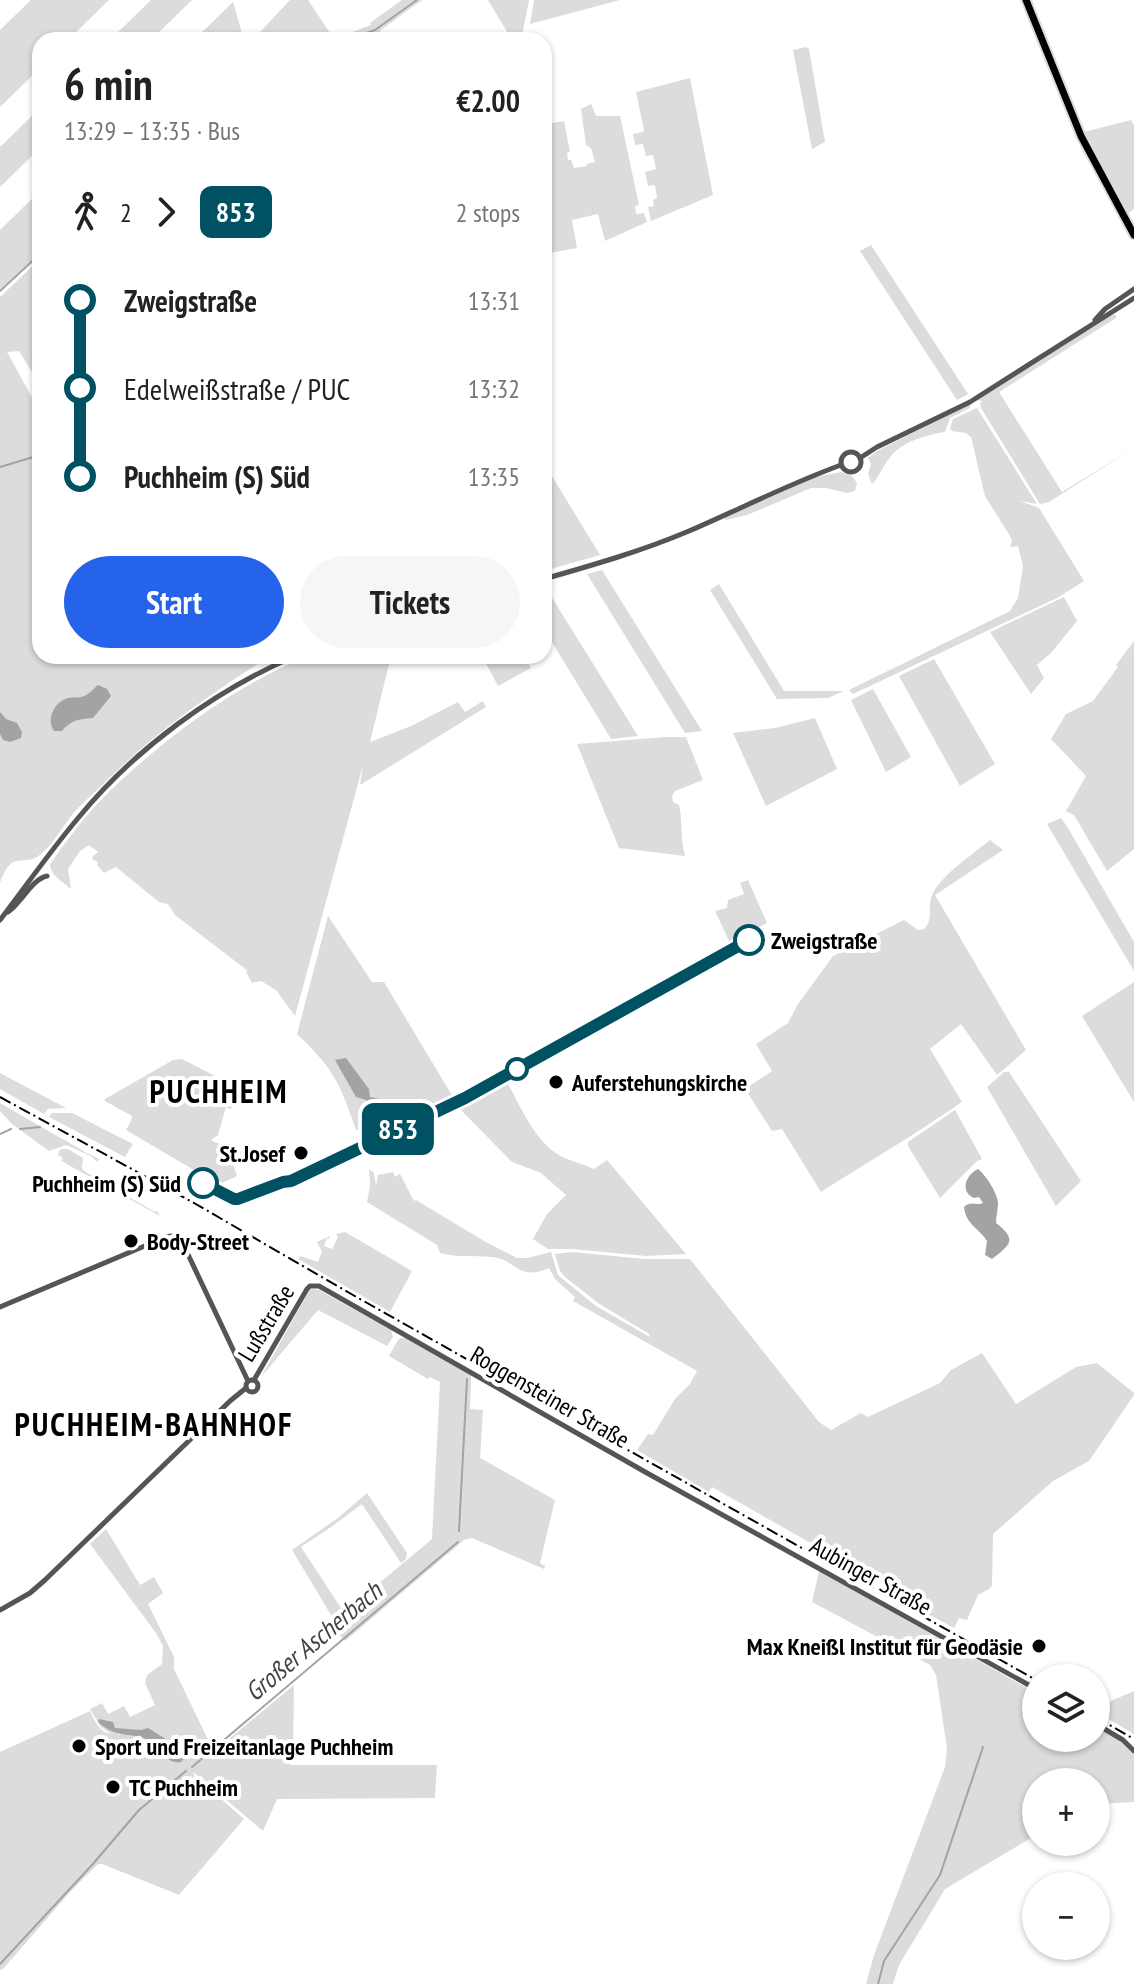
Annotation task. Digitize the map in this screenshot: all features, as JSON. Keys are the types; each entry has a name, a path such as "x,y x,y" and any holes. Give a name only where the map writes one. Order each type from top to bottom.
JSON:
{"main road":[{"path":"1026,0 1081,136 1134,235"}],"street":[{"path":"1092,324 1105,309 1134,289"},
{"path":"860,458 970,402 1134,298"},
{"path":"855,453 860,458 860,466 855,472 847,472 841,465 845,454 855,453"},
{"path":"552,577 641,550 841,465"},
{"path":"2,918 80,816 152,744 193,713 280,664"},
{"path":"2,918 38,879 47,876"},
{"path":"0,1307 166,1237 176,1236 184,1246 251,1380 258,1384 256,1390 250,1392 246,1388"},
{"name":"Lußstraße","path":"251,1380 310,1286"},
{"name":"Roggensteiner Straße","path":"310,1286 319,1286 772,1541"},
{"path":"0,1610 30,1593 251,1380"},
{"name":"Aubinger Straße","path":"772,1541 1022,1681"},
{"path":"1110,1732 1134,1751"}],"shaded area":[{"path":"31,0 109,0 76,32 32,32 32,76 0,107 0,30"},
{"path":"151,0 192,0 159,32 118,32"},
{"path":"290,0 308,0 329,32 260,32"},
{"path":"402,0 422,0 380,32 352,32 371,25"},
{"path":"488,0 529,0 523,32 507,32"},
{"path":"534,0 620,0 530,24"},
{"path":"233,2 242,32 202,32"},
{"path":"809,49 825,142 812,149 793,50"},
{"path":"690,78 713,195 651,221 648,207 654,206 653,200 657,198 655,185 648,186 645,172 656,169 653,155 646,156 643,144 635,145 633,134 644,130 636,92"},
{"path":"591,104 596,116 620,116 639,205 635,206 636,214 644,213 647,222 605,241 598,214 572,220 577,248 552,253 552,123 564,121 570,152 567,153 568,160 574,168 587,166 595,162 591,148 586,145 581,109"},
{"path":"32,116 32,156 0,187 0,147"},
{"path":"1131,120 1134,125 1134,209 1127,214 1084,132"},
{"path":"32,199 32,260 0,290 0,230"},
{"path":"871,245 968,394 957,400 860,251"},
{"path":"32,267 32,372 19,351 7,352 32,397 32,664 258,664 150,741 79,807 41,854 9,865 0,883 0,297"},
{"path":"1112,315 1116,318 999,392 1062,492 1134,448 1049,502 1040,504 981,408 982,401 977,400"},
{"path":"970,404 970,408 950,418 945,432 902,446 888,459 872,484 868,474 871,464 868,458"},
{"path":"977,408 1037,504 1020,501 1039,508 1084,581 1059,597 853,694 849,690 1010,611 1018,598 1023,566 1018,546 1010,547 1010,536 985,496 971,437 950,429 953,419"},
{"path":"841,472 852,476 857,483 855,491 847,493 811,488 747,515 724,518 815,477"},
{"path":"552,476 600,555 552,569"},
{"path":"602,570 702,731 685,733 587,574"},
{"path":"719,584 784,691 844,691 828,698 777,699 710,590"},
{"path":"1064,597 1077,621 1037,665 1044,678 1031,694 990,632"},
{"path":"552,598 638,736 611,739 552,642"},
{"path":"1134,641 1134,849 1107,871 1074,815 1066,811 1086,776 1051,739 1066,714 1093,701"},
{"path":"934,659 995,764 960,786 899,676"},
{"path":"389,664 370,742 411,726 458,702 465,712 483,701 486,707 360,785 363,765 295,1016 276,990 261,981 252,983 248,971 175,915 168,904 159,902 116,867 104,873 98,862 92,859 98,852 89,845 80,851 68,869 71,889 55,875 50,864 94,808 163,744 242,689 285,666"},
{"path":"486,664 529,664 531,668 498,686"},
{"path":"98,685 107,689 111,696 93,718 76,721 62,731 54,731 51,716 55,707 68,698 86,695"},
{"path":"873,689 911,757 886,772 851,700"},
{"path":"0,712 6,719 17,723 22,732 21,738 10,742 3,740"},
{"path":"815,718 837,769 766,806 733,733 775,728"},
{"path":"686,737 703,780 675,791 672,796 673,802 679,805 685,856 619,848 577,744"},
{"path":"1061,818 1134,942 1134,971 1047,824"},
{"path":"990,840 1003,850 935,895 1026,1050 997,1075 961,1024 930,1049 962,1102 821,1192 782,1129 772,1131 745,1089 772,1071 756,1044 788,1023 833,956 904,920 918,930 924,929 929,920 931,898 938,886"},
{"path":"748,880 767,923 730,943 715,911 727,908 728,900 744,894 740,883"},
{"path":"328,916 372,982 384,982 453,1097 364,1139 356,1130 334,1078 320,1057 297,1034"},
{"path":"1134,982 1134,1102 1082,1016"},
{"path":"346,1058 369,1089 370,1097 379,1099 387,1122 378,1124 367,1120 366,1100 356,1097 335,1060"},
{"path":"182,1059 250,1094 230,1109 226,1107 218,1135 211,1140 250,1156 233,1164 237,1176 220,1184 198,1175 126,1130 132,1116 105,1101 173,1060"},
{"path":"1004,1072 1009,1072 1081,1181 1056,1206 987,1087"},
{"path":"0,1073 66,1108 48,1109 44,1114 0,1089"},
{"path":"507,1082 530,1125 548,1147 594,1169 607,1160 686,1254 646,1256 548,1249 533,1239 547,1214 566,1195 541,1173 512,1162 457,1106 452,1107 491,1088 460,1106"},
{"path":"0,1103 99,1159 97,1162 66,1145 49,1151 12,1124 0,1111"},
{"path":"955,1110 982,1159 940,1198 908,1142"},
{"path":"52,1113 72,1113 133,1144 125,1157 49,1117"},
{"path":"61,1149 68,1149 83,1158 84,1171 157,1211 160,1216 63,1162 58,1156"},
{"path":"369,1169 374,1173 376,1186 378,1175 393,1172 395,1177 400,1174 414,1201 517,1258 551,1252 558,1275 596,1306 650,1337 565,1277 555,1254 572,1252 645,1259 690,1259 819,1422 831,1430 861,1413 868,1417 940,1383 951,1370 982,1353 1016,1404 1076,1367 1097,1363 1134,1395 1089,1461 1053,1481 993,1534 992,1586 978,1595 967,1620 959,1618 954,1628 920,1610 908,1595 902,1595 712,1487 709,1492 637,1450 648,1434 653,1435 697,1371 573,1301 575,1297 555,1279 549,1268 530,1272 500,1259 440,1253 437,1245 367,1202"},
{"path":"978,1169 996,1195 996,1223 1009,1238 1007,1246 992,1259 985,1255 987,1241 970,1222 964,1207 983,1203 979,1197 970,1195 966,1188 970,1175"},
{"path":"345,1232 412,1271 390,1312 298,1259 300,1256 318,1262 322,1252 317,1242 330,1236 324,1246 332,1249 338,1237 336,1234"},
{"path":"312,1289 391,1330 393,1337 387,1346 318,1310 261,1377 309,1291"},
{"path":"401,1338 471,1375 470,1409 483,1410 480,1458 555,1500 540,1563 545,1566 544,1569 472,1538 464,1540 345,1641 292,1550 367,1493 407,1553 406,1559 401,1563 362,1504 301,1547 343,1611 346,1628 347,1610 432,1539 440,1382 430,1377 428,1379 389,1356"},
{"path":"106,1529 140,1585 154,1577 163,1593 148,1604 174,1657 174,1669 211,1746 217,1749 294,1685 293,1757 290,1765 437,1765 435,1798 277,1799 263,1831 193,1772 244,1819 179,1895 98,1864 0,1970 0,1752 90,1711 100,1728 111,1734 101,1727 90,1709 102,1703 108,1714 124,1706 130,1717 155,1705 145,1683 147,1675 162,1664 163,1646 90,1544"},
{"path":"819,1571 1022,1685 1022,1752 1110,1752 1110,1735 1134,1755 1134,1802 1110,1803 1110,1768 1022,1768 1022,1843 945,1889 899,1965 893,1984 866,1984 874,1955 945,1767 947,1748 936,1675 930,1665 812,1602"},
{"path":"1134,1691 1134,1734 1110,1720 1110,1701"},
{"path":"99,1719 113,1722 115,1728 148,1728 169,1741 184,1744 188,1753 181,1762 171,1761 151,1742 105,1728 98,1722"}],"waterway":[{"path":"369,32 417,0"},
{"path":"0,291 32,261"},
{"path":"0,467 32,457"},
{"path":"20,1129 40,1127"},
{"path":"0,1134 11,1129"},
{"name":"Großer Ascherbach","path":"459,1531 467,1379"},
{"name":"Großer Ascherbach","path":"192,1767 458,1542"},
{"path":"878,1984 884,1961 940,1875 983,1747"},
{"name":"Großer Ascherbach","path":"0,1964 139,1810 186,1771"}],"railway":[{"path":"0,1097 194,1203 1022,1672"},
{"path":"1110,1725 1134,1739"}],"bus line":[{"name":"853","path":"203,1183 238,1199 291,1181 465,1098 749,940"}],"place":[{"name":"Zweigstraße","path":"749,940"},
{"name":"Auferstehungskirche","path":"556,1082"},
{"name":"St.Josef","path":"301,1153"},
{"name":"Puchheim (S) Süd","path":"203,1183"},
{"name":"Body-Street","path":"131,1241"},
{"name":"Max Kneißl Institut für Geodäsie","path":"1039,1646"},
{"name":"Sport und Freizeitanlage Puchheim","path":"79,1746"},
{"name":"TC Puchheim","path":"113,1787"}],"district":[{"name":"PUCHHEIM","path":"219,1091"},
{"name":"PUCHHEIM-BAHNHOF","path":"154,1424"}]}
